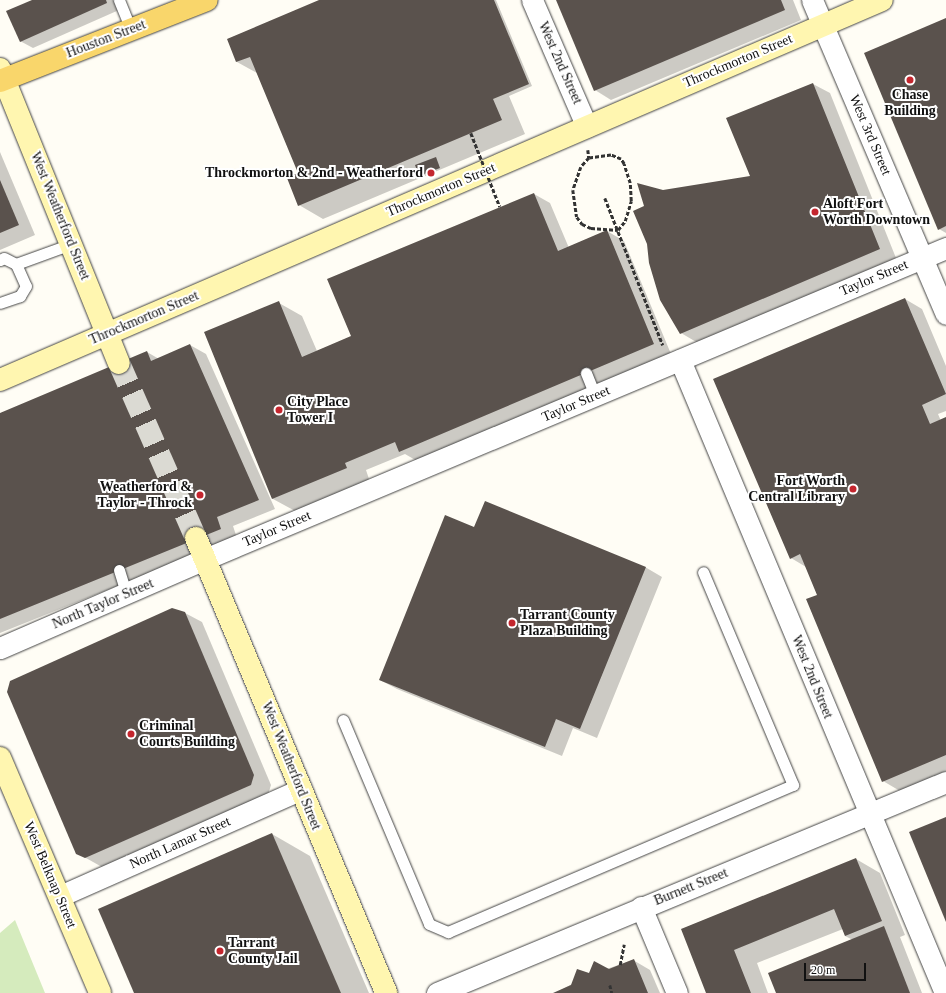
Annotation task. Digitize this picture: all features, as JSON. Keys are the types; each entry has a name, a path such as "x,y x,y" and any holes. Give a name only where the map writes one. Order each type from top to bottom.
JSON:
{"main road":[{"name":"Houston Street","path":"2,76 131,30 207,0"},
{"name":"Throckmorton Street","path":"0,380 882,0"},
{"name":"West Weatherford Street","path":"2,76 119,363"},
{"name":"West Weatherford Street","path":"196,538 386,993"},
{"name":"West Belknap Street","path":"0,758 100,993"}],"street":[{"name":"West 2nd Street","path":"532,0 587,127"},
{"name":"West 3rd Street","path":"812,0 946,314"},
{"name":"Taylor Street","path":"205,559 946,248"},
{"name":"West 2nd Street","path":"677,361 945,993"},
{"name":"North Taylor Street","path":"0,648 205,559"},
{"name":"Burnett Street","path":"437,993 641,907 869,815 946,782"},
{"name":"North Lamar Street","path":"60,896 301,789"},
{"path":"641,907 678,993"}],"lane":[{"path":"119,0 131,30"},
{"path":"16,264 71,244"},
{"path":"0,260 4,258 16,264 26,286 20,296 0,303"},
{"path":"586,373 595,395"},
{"path":"118,570 126,593"},
{"path":"343,720 428,924 448,932 793,785 703,572"}],"path":[{"path":"471,133 500,207"},
{"path":"611,155 621,159 624,164 630,183 631,201 625,221 618,230 591,228 582,224 577,217 573,190 581,167 589,158 611,155"},
{"path":"605,198 664,347 677,361"},
{"path":"620,965 624,944"},
{"path":"610,984 612,993"}],"green space":[{"path":"15,920 45,993 0,993 0,933"}],"building":[{"path":"32,0 106,0 107,3 20,42 6,11"},
{"path":"319,0 494,0 529,84 493,99 502,120 298,206 287,178 298,173 250,57 236,62 227,39"},
{"path":"556,0 781,0 785,10 594,91"},
{"name":"Chase Building","path":"946,18 946,226 938,230 864,53"},
{"path":"813,83 880,249 680,334 660,300 649,263 647,244 633,211 644,206 637,183 663,190 750,176 726,118"},
{"path":"436,157 440,168 419,176 415,165"},
{"path":"0,180 19,225 0,233"},
{"path":"534,193 558,251 607,230 654,344 399,452 395,442 345,463 347,468 272,499 204,332 279,301 302,357 351,336 327,279"},
{"name":"Fort Worth Central Library","path":"905,298 946,394 922,405 930,424 946,417 946,755 882,782 806,599 817,595 800,554 790,559 713,379"},
{"path":"190,344 259,500 217,517 221,529 0,619 0,413 147,351 151,361"},
{"name":"Tarrant County Plaza Building","path":"485,501 646,567 580,729 556,719 545,747 379,680 445,515 474,527"},
{"name":"Criminal Courts Building","path":"172,608 185,612 254,775 251,785 85,858 76,854 7,692 10,681"},
{"path":"946,817 946,922 909,832"},
{"name":"Tarrant County Jail","path":"272,833 341,993 134,993 98,909"},
{"path":"856,858 882,921 845,936 834,909 734,950 751,993 706,993 681,929"},
{"path":"884,926 910,993 776,993 768,973"},
{"path":"634,959 648,993 553,993 571,985 577,969 589,973 594,961 609,969"}],"tunnel":[{"path":"119,363 196,538"}],"place":[{"name":"Chase Building","path":"910,80"},
{"name":"Throckmorton & 2nd - Weatherford","path":"431,173"},
{"name":"Aloft Fort Worth Downtown","path":"815,212"},
{"name":"City Place Tower I","path":"279,410"},
{"name":"Fort Worth Central Library","path":"853,489"},
{"name":"Weatherford & Taylor - Throck","path":"200,495"},
{"name":"Tarrant County Plaza Building","path":"512,623"},
{"name":"Criminal Courts Building","path":"131,734"},
{"name":"Tarrant County Jail","path":"220,951"}]}
